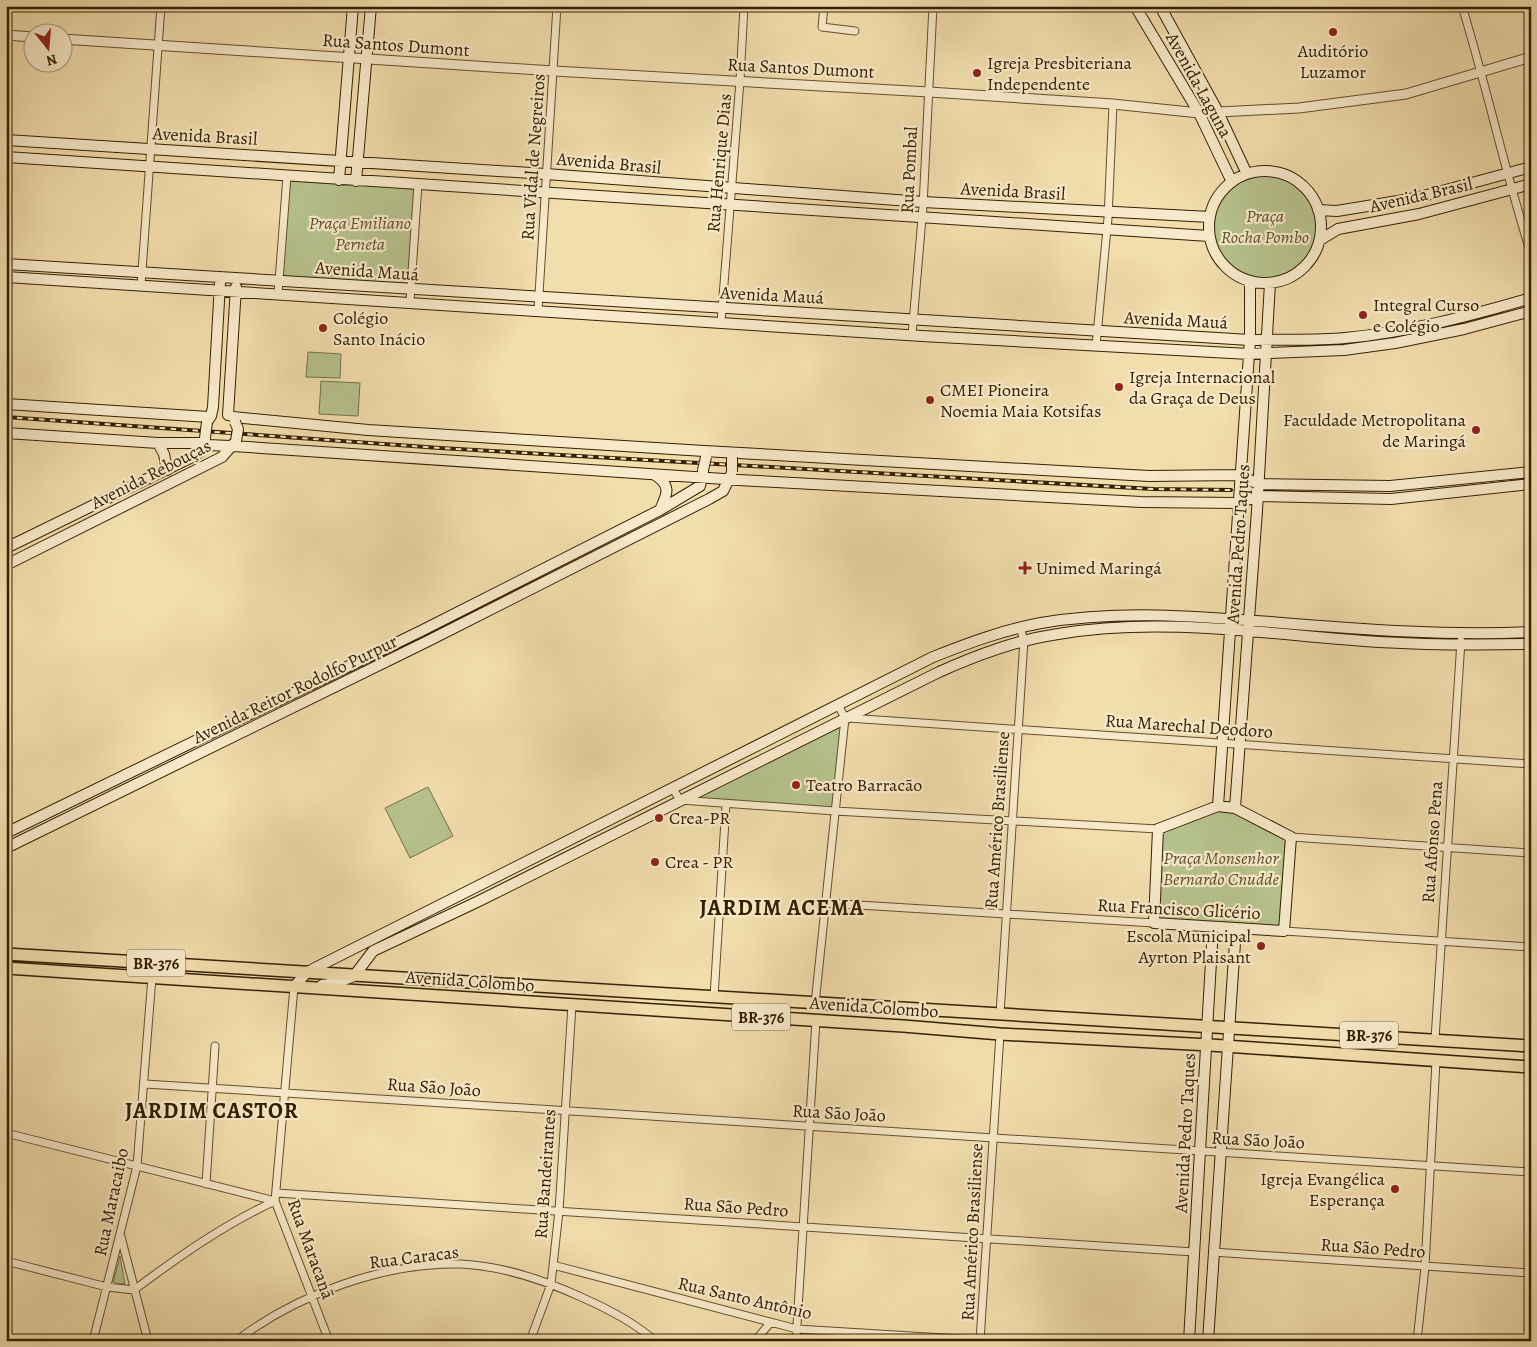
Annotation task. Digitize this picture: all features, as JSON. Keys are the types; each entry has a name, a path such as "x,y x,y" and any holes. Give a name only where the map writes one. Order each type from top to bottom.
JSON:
{"main road":[{"path":"339,180 353,6"},
{"path":"356,181 371,6"},
{"name":"Avenida Laguna","path":"1135,6 1198,113 1232,182"},
{"name":"Avenida Laguna","path":"1160,6 1218,112 1247,174"},
{"name":"Avenida Brasil","path":"6,140 358,161 923,202 1210,217"},
{"name":"Avenida Brasil","path":"6,158 1210,236"},
{"name":"Avenida Brasil","path":"1318,210 1337,211 1416,198 1531,167"},
{"path":"1262,171 1280,173 1297,181 1310,194 1318,210 1321,225 1320,240 1308,262 1297,272 1270,283 1250,281 1224,264 1214,250 1210,236 1210,217 1217,197 1232,182 1247,174 1262,171"},
{"name":"Avenida Brasil","path":"1320,240 1338,229 1419,214 1531,184"},
{"name":"Avenida Mauá","path":"6,264 1250,340 1352,337 1389,333 1461,318 1531,298"},
{"name":"Avenida Mauá","path":"6,277 912,335 1249,354 1344,350 1395,343 1464,329 1531,311"},
{"name":"Avenida Rebouças","path":"8,547 196,455 206,442 216,352 220,277"},
{"name":"Avenida Rebouças","path":"6,565 222,457 233,444 238,429 232,418 232,353 237,278"},
{"name":"Avenida Pedro Taques","path":"1218,806 1224,743 1229,624 1250,340 1250,281"},
{"name":"Avenida Pedro Taques","path":"1235,808 1258,496 1270,283"},
{"path":"1461,318 1464,329"},
{"path":"216,352 232,353"},
{"path":"6,404 232,418 368,430 709,454 1149,476 1240,476 1258,484 1390,486 1531,472"},
{"path":"6,433 158,443 206,442 655,474 731,475 1141,502 1238,502 1258,496 1391,499 1531,484"},
{"path":"158,443 164,454 167,470"},
{"path":"703,474 709,454"},
{"path":"731,454 731,475"},
{"path":"655,474 665,482 667,487 660,510"},
{"name":"Avenida Reitor Rodolfo Purpur","path":"6,834 368,658 660,510 700,486 703,474"},
{"name":"Avenida Reitor Rodolfo Purpur","path":"6,848 373,668 718,494 728,486 731,475"},
{"path":"1390,486 1391,499"},
{"path":"591,544 596,555"},
{"path":"8,547 17,560"},
{"path":"1155,627 1156,616"},
{"path":"294,987 306,974 482,884 933,657 977,639 1020,628 1094,617 1156,616 1249,626 1311,636 1461,646 1531,644"},
{"path":"294,987 336,984 354,976 373,951 488,896 845,718 984,652 1024,640 1094,629 1229,624"},
{"path":"1249,626 1312,625 1461,634 1531,632"},
{"path":"1311,636 1312,625"},
{"path":"368,658 373,668"},
{"path":"202,739 208,750"},
{"path":"157,760 163,772"},
{"path":"126,776 131,787"},
{"path":"1154,923 1158,829 1218,806 1235,808 1291,837 1284,931"},
{"path":"24,825 29,836"},
{"path":"482,884 488,896"},
{"name":"Rua Francisco Glicério","path":"1154,923 1284,931"},
{"name":"Avenida Pedro Taques","path":"1189,1341 1213,927"},
{"name":"Avenida Pedro Taques","path":"1208,1341 1219,1153 1236,928"},
{"name":"Avenida Colombo","path":"6,954 306,974 1531,1046"},
{"path":"46,971 66,965 67,958"},
{"name":"Avenida Colombo","path":"6,968 1531,1067"},
{"path":"431,995 440,988 454,982"},
{"path":"676,1012 690,996"},
{"path":"903,1026 907,1010"},
{"path":"917,1027 921,1010"},
{"path":"1496,1064 1498,1056 1511,1045"}],"street":[{"path":"142,285 161,6"},
{"name":"Rua Vidal de Negreiros","path":"538,310 557,6"},
{"name":"Rua Henrique Dias","path":"721,322 744,6"},
{"path":"824,6 822,27 855,31"},
{"name":"Rua Pombal","path":"912,335 923,202 932,6"},
{"path":"1462,6 1481,72 1506,174 1531,254"},
{"path":"6,35 22,36"},
{"name":"Rua Santos Dumont","path":"72,40 554,71 929,92 1113,104 1198,113 1347,103 1406,94 1531,57"},
{"path":"1096,346 1107,229 1113,104"},
{"path":"278,294 287,176"},
{"path":"410,302 418,184"},
{"name":"Rua Américo Brasiliense","path":"1000,1014 1024,640 1020,628"},
{"name":"Rua Afonso Pena","path":"1435,1039 1461,634"},
{"path":"815,1004 845,718 838,705"},
{"name":"Rua Marechal Deodoro","path":"845,718 1531,764"},
{"path":"673,789 680,800 726,804 836,812 1158,829"},
{"path":"714,997 726,804"},
{"path":"1291,837 1531,853"},
{"name":"Rua Francisco Glicério","path":"826,903 1154,923"},
{"name":"Rua Francisco Glicério","path":"1284,931 1531,947"},
{"name":"Rua Maracaibo","path":"93,1341 138,1166 152,977"},
{"name":"Rua Maracanã","path":"294,987 283,1093 275,1201 329,1341"},
{"name":"Rua Bandeirantes","path":"530,1341 551,1284 554,1265 572,1005"},
{"path":"796,1341 816,1020"},
{"name":"Rua Américo Brasiliense","path":"980,1340 1000,1034"},
{"path":"206,1184 215,1046"},
{"path":"1417,1341 1425,1267 1432,1165 1436,1061"},
{"name":"Rua São João","path":"144,1084 992,1136 1201,1152 1531,1172"},
{"path":"6,1133 275,1201"},
{"name":"Rua São Pedro","path":"276,1193 986,1237 1194,1252"},
{"path":"253,1211 254,1196"},
{"path":"6,1261 107,1287 134,1290 192,1248 253,1211 275,1201"},
{"path":"121,1237 148,1341"},
{"name":"Rua São Pedro","path":"1213,1252 1531,1273"},
{"name":"Rua Caracas","path":"236,1341 264,1319 311,1295 395,1271 460,1264 490,1268 551,1284 597,1304 656,1341"},
{"name":"Rua Santo Antônio","path":"554,1265 797,1329 993,1341"},
{"path":"754,1341 770,1322"}],"green space":[{"name":"Praça Rocha Pombo","path":"1265,171 1276,172 1286,176 1304,188 1316,206 1320,216 1320,238 1316,248 1304,266 1286,278 1276,282 1265,283 1254,282 1244,278 1226,266 1214,248 1210,238 1209,227 1210,216 1214,206 1226,188 1244,176 1254,172"},
{"name":"Praça Emiliano Perneta","path":"287,176 418,184 411,290 279,281"},
{"path":"308,352 341,354 340,378 306,377"},
{"path":"321,381 360,383 358,416 319,414"},
{"path":"845,718 835,811 680,800"},
{"path":"428,787 453,836 410,858 385,808"},
{"name":"Praça Monsenhor Bernardo Cnudde","path":"1218,806 1291,837 1284,931 1154,923 1158,829"},
{"path":"120,1256 125,1284 113,1283"}],"railway":[{"path":"6,417 440,448 1153,489 1231,490"}],"place":[{"name":"Auditório Luzamor","path":"1333,32"},
{"name":"Igreja Presbiteriana Independente","path":"977,73"},
{"name":"Integral Curso e Colégio","path":"1363,315"},
{"name":"Colégio Santo Inácio","path":"323,328"},
{"name":"Igreja Internacional da Graça de Deus","path":"1119,387"},
{"name":"CMEI Pioneira Noemia Maia Kotsifas","path":"930,400"},
{"name":"Faculdade Metropolitana de Maringá","path":"1476,430"},
{"name":"Unimed Maringá","path":"1025,568"},
{"name":"Teatro Barracão","path":"796,785"},
{"name":"Crea-PR","path":"659,818"},
{"name":"Crea - PR","path":"655,862"},
{"name":"Escola Municipal Ayrton Plaisant","path":"1261,946"},
{"name":"Igreja Evangélica Esperança","path":"1395,1189"}],"district":[{"name":"JARDIM ACEMA","path":"782,907"},
{"name":"JARDIM CASTOR","path":"212,1110"}]}
